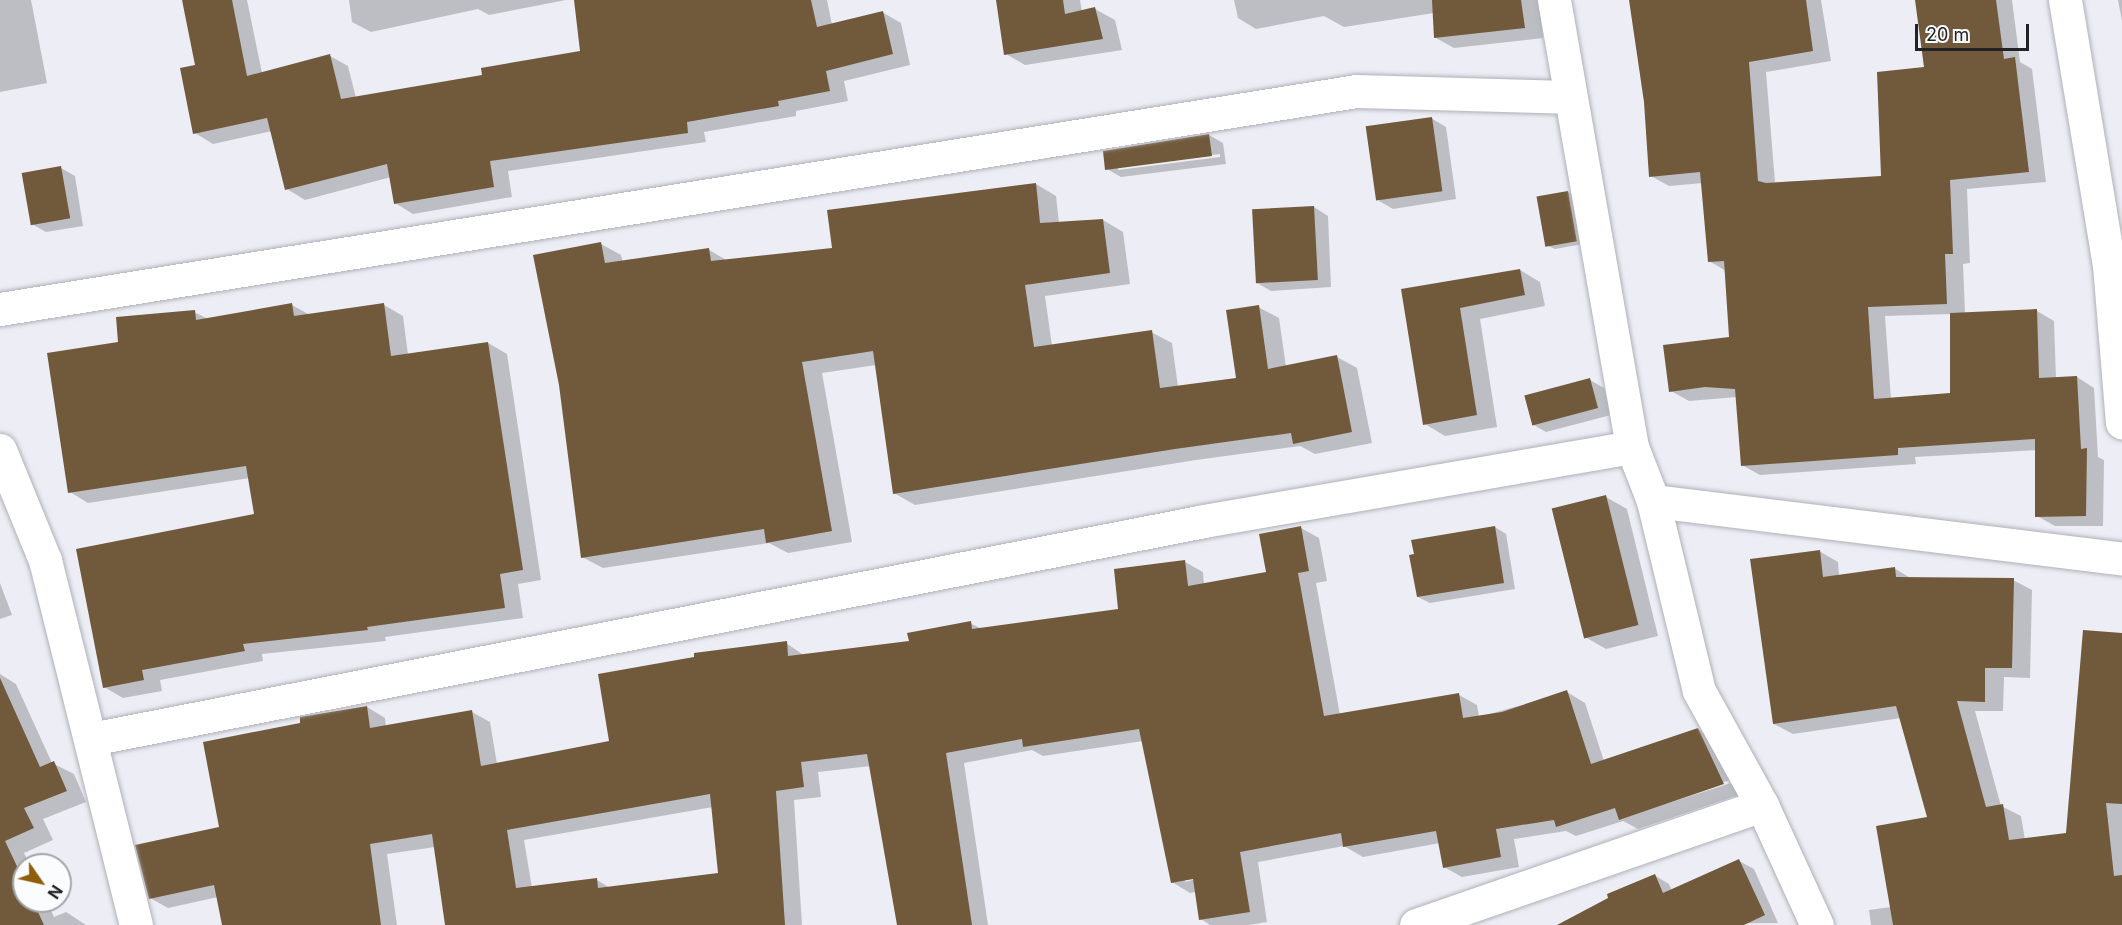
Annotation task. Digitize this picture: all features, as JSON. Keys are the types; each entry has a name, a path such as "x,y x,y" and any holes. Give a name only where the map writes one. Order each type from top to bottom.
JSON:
{"street":[{"path":"1554,0 1568,97 1632,447 1653,501 1699,690 1762,804 1816,925"},
{"path":"2065,0 2109,265 2122,422"},
{"path":"0,309 1356,91 1568,97"},
{"path":"91,739 1204,521 1632,447"},
{"path":"0,450 45,560 136,925"},
{"path":"1653,501 2122,559"},
{"path":"1416,925 1762,804"}],"building":[{"path":"182,0 232,0 247,76 330,54 341,99 482,75 481,68 580,51 574,0 811,0 817,27 883,11 893,54 826,71 830,91 778,101 779,106 687,122 688,133 490,161 494,187 394,204 387,164 285,190 267,118 193,134 180,68 195,65"},
{"path":"996,0 1063,0 1065,14 1095,7 1103,39 1004,55"},
{"path":"1432,0 1521,0 1525,28 1434,38"},
{"path":"1629,0 1806,0 1813,51 1749,62 1758,181 1766,183 1881,176 1877,72 1924,67 1915,0 1996,0 2004,59 2015,57 2029,172 1950,180 1953,254 1945,254 1947,304 1868,307 1874,399 1950,393 1950,313 2037,309 2039,378 2077,376 2081,449 2087,448 2086,516 2035,517 2035,439 1898,448 1898,455 1741,466 1735,389 1705,387 1669,392 1663,345 1729,337 1724,261 1708,262 1700,172 1649,177 1644,102"},
{"path":"1432,117 1442,191 1376,201 1366,126"},
{"path":"1209,134 1212,156 1105,170 1103,151"},
{"path":"61,166 70,218 31,225 22,173"},
{"path":"1036,183 1040,223 1103,219 1110,273 1025,285 1034,347 1152,330 1160,388 1236,378 1226,310 1259,305 1268,369 1337,355 1352,432 1293,444 1291,433 893,494 873,351 802,362 832,531 766,543 764,529 581,558 559,385 533,255 601,242 605,263 709,248 711,261 832,248 827,210"},
{"path":"1568,191 1577,241 1545,247 1536,197"},
{"path":"1314,206 1318,280 1256,283 1252,209"},
{"path":"1520,269 1525,295 1460,308 1477,415 1423,425 1401,289"},
{"path":"292,303 294,316 384,303 391,356 488,342 523,570 500,574 505,608 367,627 368,630 243,644 245,651 142,670 144,680 103,688 76,549 254,514 246,466 68,493 47,353 118,342 116,317 195,310 196,320"},
{"path":"1590,378 1598,408 1532,426 1524,396"},
{"path":"1606,495 1638,625 1584,639 1552,509"},
{"path":"1301,526 1309,571 1298,573 1324,716 1459,693 1463,718 1502,712 1567,690 1591,764 1698,728 1724,784 1619,820 1615,808 1556,827 1554,820 1496,829 1501,857 1443,868 1436,831 1343,847 1341,833 1240,852 1250,912 1199,920 1193,879 1171,883 1139,729 1023,747 1022,739 946,753 972,925 897,925 867,754 801,762 804,787 776,791 785,925 445,925 432,834 370,844 381,925 222,925 214,885 149,899 135,845 219,827 203,742 300,723 300,717 367,706 370,728 472,710 481,766 609,741 598,674 694,657 694,653 787,641 788,656 909,641 907,633 971,621 972,629 1118,609 1114,569 1185,560 1188,586 1266,572 1259,534","holes":["710,794 718,873 598,888 597,878 516,888 507,830"]},
{"path":"1495,526 1504,583 1417,597 1409,555 1414,554 1411,540"},
{"path":"1820,550 1823,577 1895,567 1896,577 2014,578 2012,668 1985,668 1985,702 1957,701 1986,807 2003,804 2009,840 2066,833 2083,630 2122,633 2122,804 2106,803 2114,876 2122,875 2122,925 1893,925 1876,826 1927,817 1896,706 1773,724 1750,559"},
{"path":"0,678 40,767 54,761 67,791 24,808 34,828 5,841 12,856 12,913 38,913 44,925 0,925"},
{"path":"1739,859 1765,915 1744,925 1557,925 1608,898 1607,894 1655,874 1663,893"}]}
